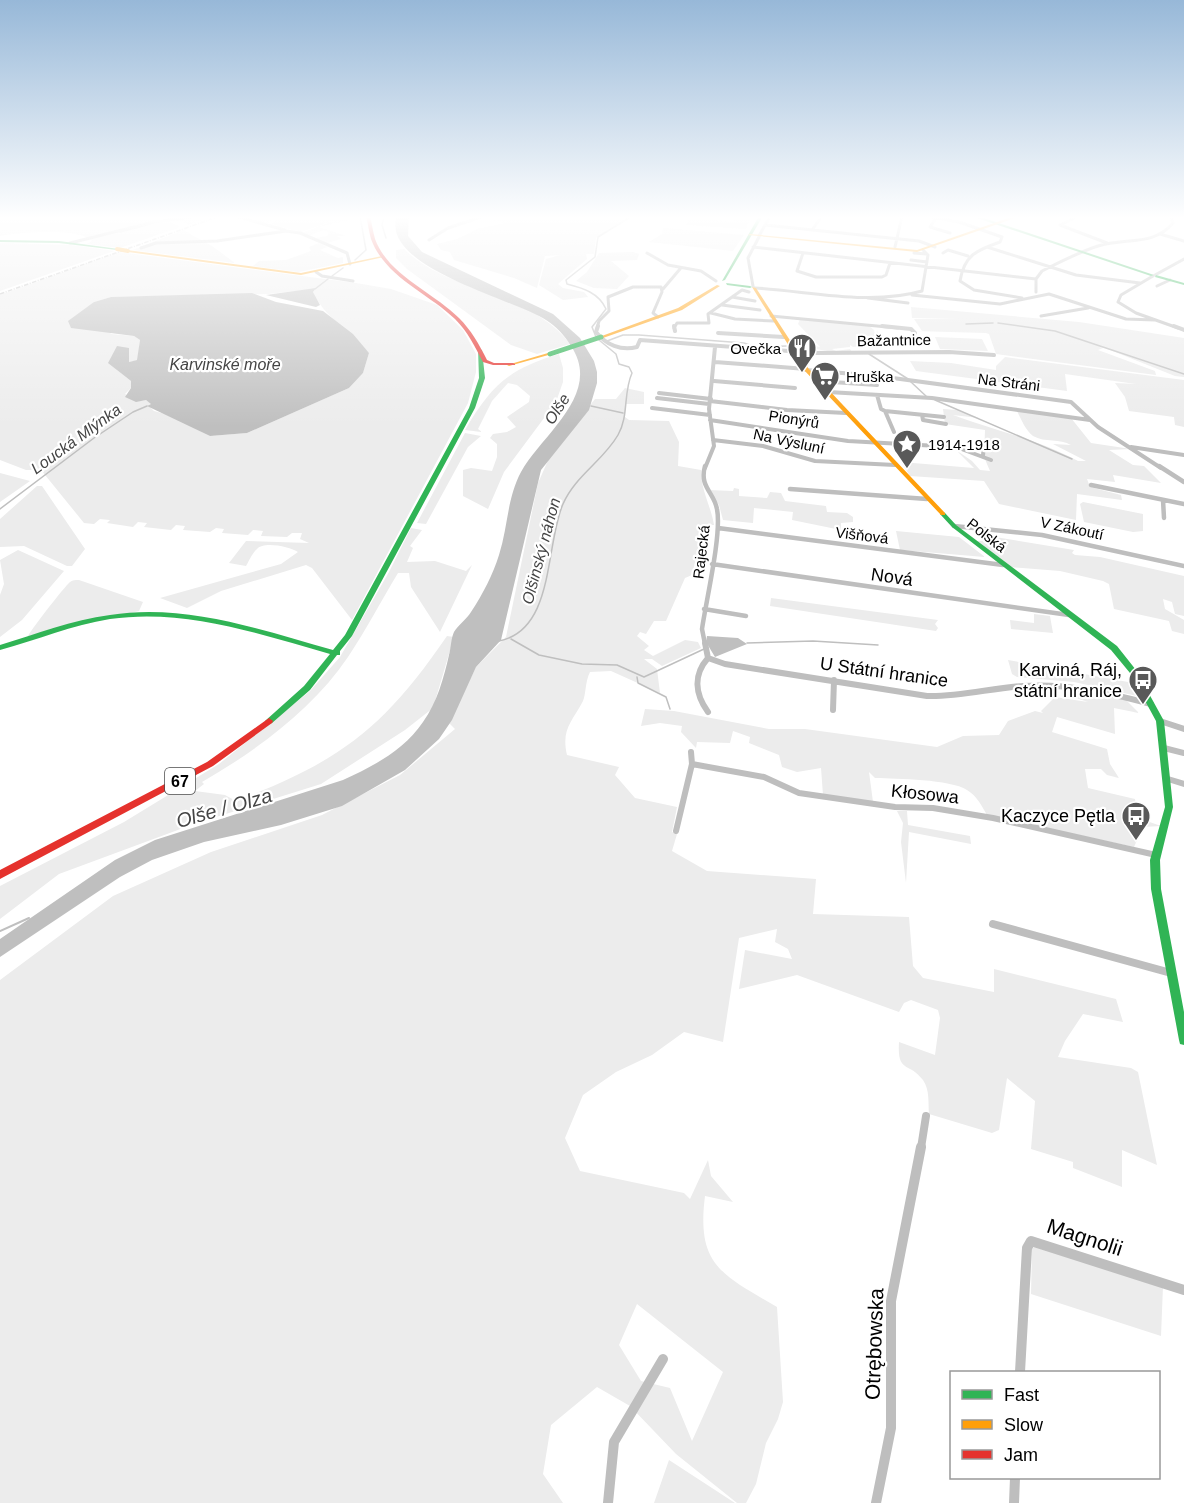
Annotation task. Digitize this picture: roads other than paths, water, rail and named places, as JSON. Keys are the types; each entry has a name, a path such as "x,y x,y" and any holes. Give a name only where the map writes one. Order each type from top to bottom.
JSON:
{"main road":[{"name":"67","path":"0,875 210,764 284,710 313,682 337,654 465,422 481,383 480,350 471,333 452,311 418,286"},
{"path":"481,383 490,370 550,354 658,317 693,303 717,286"},
{"path":"740,286 752,288"},
{"name":"Polská","path":"752,288 806,369 927,499 954,526 1114,648 1125,659 1151,704 1160,721 1168,779 1169,807 1156,855 1157,906 1184,1040"},
{"path":"480,350 488,363 513,364"},
{"path":"482,368 513,364"},
{"path":"0,648 113,618 136,614 167,614 207,620 337,654"}],"street":[{"name":"Bažantnice","path":"643,286 608,297 609,311 596,326 598,335 607,344 629,349 637,347 640,340 793,352 931,351 994,355"},
{"name":"Bažantnice","path":"645,286 661,288"},
{"path":"658,317 652,313 661,288 664,286"},
{"path":"818,292 820,286"},
{"path":"922,291 923,286"},
{"path":"967,286 1023,298"},
{"path":"1036,286 1036,292"},
{"path":"1136,286 1117,300 1124,308 1184,330"},
{"path":"675,331 674,325 677,323 709,323 711,313 722,304 742,290 752,288 872,297 908,303"},
{"path":"912,295 922,291"},
{"path":"922,291 929,297"},
{"path":"858,297 912,295 997,304 1023,298 1036,292 1064,296 1088,308 1128,321 1155,320"},
{"path":"732,297 754,301"},
{"path":"722,304 760,310"},
{"path":"1041,316 1088,308"},
{"path":"711,313 735,319 772,318 911,329 915,333"},
{"path":"718,333 784,338"},
{"name":"Rajecká","path":"708,658 702,629 718,528 717,507 705,488 704,469 714,446 710,401 714,381 715,347"},
{"name":"Na Stráni","path":"715,362 857,373 1071,402 1090,420 1184,482"},
{"path":"714,381 795,388"},
{"path":"817,381 877,385"},
{"path":"929,384 932,398"},
{"path":"828,392 932,398 1090,420"},
{"path":"658,395 788,410 846,413"},
{"path":"877,395 881,409 885,411 894,432"},
{"name":"Pionýrů","path":"652,408 848,441 956,447 991,460"},
{"path":"885,411 944,417"},
{"path":"922,415 923,420 946,424"},
{"name":"Na Výsluní","path":"713,440 763,446 815,460 896,465"},
{"path":"983,456 984,441"},
{"path":"1130,447 1184,455"},
{"path":"1091,485 1184,504"},
{"path":"790,489 927,499"},
{"path":"1163,500 1164,518"},
{"name":"V Zákoutí","path":"954,526 1003,527 1047,534 1184,566"},
{"name":"Višňová","path":"718,528 1003,565"},
{"name":"Nová","path":"712,564 1069,615"},
{"path":"704,609 746,616"},
{"path":"708,658 704,662 697,686 697,696 708,712"},
{"name":"U Státní hranice","path":"708,658 725,664 896,692 949,698 1021,686 1064,686 1100,690 1151,704"},
{"path":"834,681 834,710"},
{"path":"1160,721 1184,729"},
{"path":"1164,748 1184,753"},
{"path":"676,831 692,764 691,752"},
{"name":"Kłosowa","path":"692,764 765,777 799,793 895,807 933,808 993,818 1156,855"},
{"path":"1168,779 1184,784"},
{"path":"993,924 1171,973"},
{"name":"Otrębowska","path":"876,1503 891,1428 891,1301 915,1190 926,1116"},
{"name":"Magnolii","path":"1020,1371 1027,1248 1031,1241 1184,1290"},
{"path":"608,1503 614,1442 663,1359"},
{"path":"1014,1503 1015,1479"}],"water":[{"path":"469,286 494,286 553,314 580,338 594,361 597,383 589,410 541,470 501,640 476,667 452,720 439,739 405,770 342,806 281,825 204,842 152,860 120,877 0,957 0,939 115,860 155,840 355,775 398,749 423,722 432,707 442,681 454,632 469,615 497,562 516,482 530,458 566,413 575,397 580,381 579,364 569,342 550,322"},
{"path":"316,288 313,292 320,305 316,307 266,295"},
{"name":"Karvinské moře","path":"252,293 276,302 323,311 353,334 369,353 363,373 349,388 247,433 210,436 147,406 151,404 146,400 136,402 125,397 131,388 131,381 108,363 117,346 129,348 129,362 137,360 140,340 134,336 71,328 68,321 94,302 111,297"},
{"path":"707,636 738,638 747,644 715,657 706,642"}],"waterway":[{"name":"Loucká Mlýnka","path":"315,289 319,286"},
{"name":"Olšinský náhon","path":"575,286 595,295 606,309 592,327 596,337"},
{"path":"966,324 993,323"},
{"path":"998,323 1055,331 1184,374"},
{"path":"607,341 623,335 639,335 744,343 756,347"},
{"name":"Olšinský náhon","path":"499,641 517,634 530,621 539,604 545,584 557,521 563,504 575,485 612,444 621,428 632,373 629,367 619,364 616,354 599,340"},
{"path":"763,347 786,346"},
{"path":"869,354 908,379"},
{"path":"911,382 927,397"},
{"path":"935,400 1072,459"},
{"name":"Loucká Mlýnka","path":"0,509 94,438 133,412 147,406"},
{"path":"591,406 623,413"},
{"path":"511,639 539,655 582,664 617,665 644,677 704,649"},
{"path":"747,643 813,641 878,645"},
{"path":"637,677 638,683 666,697 670,709"},
{"path":"0,931 29,918"}],"railway":[{"path":"0,294 22,286"}],"place":[{"name":"Ovečka","path":"802,374"},
{"name":"Hruška","path":"825,402"},
{"name":"1914-1918","path":"907,470"},
{"name":"Karviná, Ráj, státní hranice","path":"1143,706"},
{"name":"Kaczyce Pętla","path":"1136,842"}],"water label":[{"name":"Olše","path":"557,409"},
{"name":"Olše / Olza","path":"224,808"}]}
